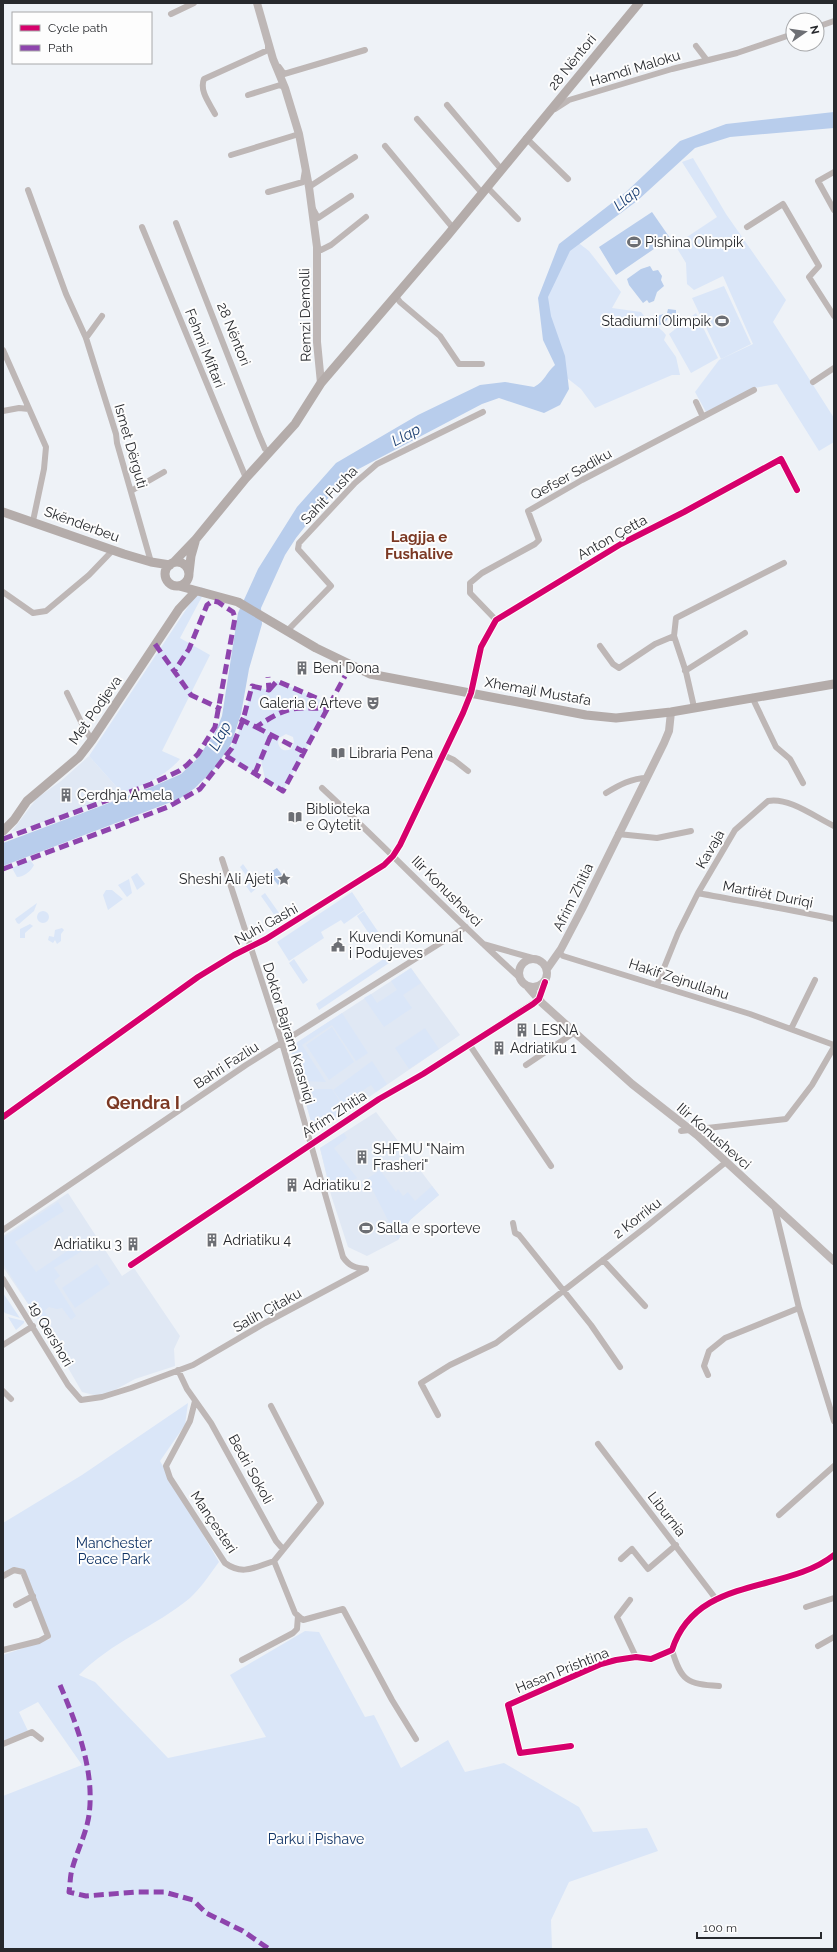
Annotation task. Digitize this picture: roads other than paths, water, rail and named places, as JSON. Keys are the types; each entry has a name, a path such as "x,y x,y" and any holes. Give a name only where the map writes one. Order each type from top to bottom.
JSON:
{"main road":[{"name":"28 Nëntori","path":"172,564 196,539 246,478 295,424 321,383 485,190 526,138 639,3"},
{"name":"Skënderbeu","path":"3,512 151,562 172,564"},
{"name":"28 Nëntori","path":"189,573 191,556 196,539"},
{"path":"151,562 172,585 179,586 187,581 189,573"},
{"path":"167,580 166,573 172,564 183,564 189,573 195,592"},
{"name":"Xhemajl Mustafa","path":"179,586 195,592 238,602 316,648 370,674 586,715 616,718 671,712 834,684"},
{"name":"Met Podjeva","path":"3,831 14,820 27,801 79,757 92,740 179,609 195,592"}],"street":[{"path":"171,14 194,3"},
{"name":"Remzi Demolli","path":"257,3 273,59 285,88 299,134 309,188 317,246 317,342 321,383"},
{"name":"Hamdi Maloku","path":"549,112 568,100 706,59 737,52 785,37"},
{"path":"215,114 204,92 202,83 204,79 268,50 268,42"},
{"name":"Hamdi Maloku","path":"696,46 706,59"},
{"path":"273,59 284,74 364,50"},
{"path":"248,95 280,85 285,88"},
{"path":"447,105 501,169"},
{"path":"417,119 485,190 518,219"},
{"path":"231,155 299,134"},
{"path":"526,138 568,179"},
{"path":"385,146 453,228"},
{"path":"309,188 355,157"},
{"path":"268,192 303,182 305,167"},
{"path":"834,172 818,182 834,210"},
{"name":"Ismet Dërguti","path":"28,190 66,294 86,338 116,434 117,443 151,562"},
{"path":"312,207 318,218 350,196"},
{"path":"747,227 782,204 819,266 809,277 834,316"},
{"name":"Remzi Demolli","path":"317,246 321,250 331,245 366,217"},
{"name":"28 Nëntori","path":"176,223 259,435 265,449 271,451"},
{"name":"Fehmi Miftari","path":"142,227 246,478"},
{"path":"395,295 400,302 440,336 459,364 482,364"},
{"path":"86,338 102,316"},
{"path":"3,350 46,446 44,469 33,521"},
{"path":"813,382 834,368"},
{"name":"Qefser Sadiku","path":"496,620 470,593 470,583 482,573 535,544 539,540 528,512 582,480 754,390"},
{"path":"696,402 703,417"},
{"path":"3,411 18,408 29,409"},
{"name":"Sahit Fusha","path":"287,631 331,586 298,549 299,543 355,483 377,464 482,412"},
{"name":"Anton Çetta","path":"471,693 481,647 496,620 621,544 684,512 781,459 797,490"},
{"path":"131,491 164,472"},
{"path":"3,592 33,613 46,611 89,575 113,550"},
{"path":"694,707 674,636 676,618 784,563"},
{"path":"685,671 745,633"},
{"path":"600,646 619,668 656,644 674,636"},
{"path":"67,693 84,728 92,740"},
{"name":"Nuhi Gashi","path":"3,1116 198,977 262,942 348,889 384,865 394,856 444,755 471,693"},
{"path":"752,697 776,747 790,760 803,783"},
{"name":"Afrim Zhitia","path":"547,969 559,952 582,909 664,743 669,730 671,712"},
{"path":"444,755 454,760 468,771"},
{"path":"606,793 627,782 638,778 647,778"},
{"name":"Ilir Konushevci","path":"322,788 520,978"},
{"name":"Kavaja","path":"657,985 678,932 698,893 735,830 768,801 775,800 834,826"},
{"path":"618,834 657,838 691,831"},
{"name":"Doktor Bajram Krasniqi","path":"222,859 282,1043 343,1257 354,1267 366,1269"},
{"name":"Martirët Duriqi","path":"698,893 755,905 781,907 834,919"},
{"name":"Bahri Fazliu","path":"3,1230 246,1065 466,927"},
{"path":"483,944 536,959 543,962 548,973 539,999 520,978 519,970 524,962 536,959"},
{"name":"Hakif Zejnullahu","path":"559,952 563,956 791,1029 834,1046"},
{"path":"791,1029 814,980"},
{"path":"528,987 537,987 545,982"},
{"name":"Afrim Zhitia","path":"131,1265 379,1099 539,999"},
{"name":"Ilir Konushevci","path":"539,999 632,1084 726,1162 834,1261"},
{"path":"526,1065 575,1032"},
{"path":"469,1044 551,1166"},
{"path":"689,1130 786,1118 812,1085 834,1046"},
{"name":"2 Korriku","path":"438,1415 421,1383 450,1364 496,1343 563,1292 726,1162"},
{"path":"774,1205 799,1308 834,1421"},
{"path":"513,1223 515,1233 519,1235 563,1292 591,1325 620,1367"},
{"path":"603,1260 645,1306"},
{"name":"Salih Çitaku","path":"80,1400 117,1393 193,1365 222,1350 265,1323 366,1269"},
{"name":"19 Qershori","path":"3,1279 68,1384 80,1400"},
{"path":"708,1375 704,1366 709,1351 725,1338 799,1308"},
{"path":"3,1345 33,1326"},
{"path":"178,1370 195,1402"},
{"path":"3,1391 11,1399"},
{"name":"Bedri Sokoli","path":"195,1402 211,1423 276,1541 283,1549"},
{"name":"Mançesteri","path":"195,1402 190,1421 166,1466 170,1478 225,1563 234,1569 241,1571 274,1561"},
{"path":"271,1406 321,1503 274,1561 295,1613 303,1620 343,1609 392,1700 416,1739"},
{"name":"Liburnia","path":"598,1444 716,1599"},
{"path":"779,1515 834,1466"},
{"path":"621,1559 632,1549 648,1569 676,1545"},
{"path":"719,1686 700,1685 689,1681 678,1670 672,1650 683,1626 716,1599 745,1588 807,1570 826,1562 834,1556"},
{"path":"3,1576 14,1570 24,1572 48,1636 39,1641 3,1650"},
{"path":"16,1604 33,1596"},
{"path":"806,1607 834,1598"},
{"path":"630,1600 617,1617 636,1657"},
{"path":"242,1660 293,1633 297,1629 298,1616"},
{"path":"818,1646 834,1638"},
{"name":"Hasan Prishtina","path":"571,1746 520,1753 508,1705 601,1664 636,1657 651,1659 672,1650"},
{"path":"3,1744 32,1732 41,1739"}],"water":[{"name":"Llap","path":"834,112 834,128 730,137 695,148 637,201 570,251 548,297 551,316 565,356 569,389 560,405 544,413 499,398 482,404 351,473 322,505 296,538 285,555 261,608 262,624 249,669 241,714 231,744 215,768 195,788 179,799 3,866 3,843 154,786 181,774 197,759 215,733 222,716 238,613 258,569 297,507 336,463 418,415 480,385 505,382 534,387 543,379 555,365 543,340 538,298 559,244 626,192 680,141 726,124"},
{"name":"Pishina Olimpik","path":"652,212 670,238 616,275 599,247"},
{"path":"650,266 653,271 658,270 662,276 661,280 664,286 657,292 654,301 649,303 647,300 643,303 629,285 627,279 641,269"},
{"path":"668,309 676,310 676,315 673,318 668,318 664,324 659,325 657,316 667,313"},
{"path":"277,868 286,880 278,885 269,873"}],"place":[{"name":"Pishina Olimpik","path":"634,242"},
{"name":"Stadiumi Olimpik","path":"722,321"},
{"name":"Beni Dona","path":"302,668"},
{"name":"Galeria e Arteve","path":"373,703"},
{"name":"Libraria Pena","path":"338,753"},
{"name":"Çerdhja Amela","path":"66,795"},
{"name":"Biblioteka e Qytetit","path":"295,817"},
{"name":"Sheshi Ali Ajeti","path":"284,879"},
{"name":"Kuvendi Komunal i Podujeves","path":"338,945"},
{"name":"LESNA","path":"522,1030"},
{"name":"Adriatiku 1","path":"499,1048"},
{"name":"SHFMU \"Naim Frasheri\"","path":"362,1157"},
{"name":"Adriatiku 2","path":"292,1185"},
{"name":"Salla e sporteve","path":"366,1228"},
{"name":"Adriatiku 4","path":"212,1240"},
{"name":"Adriatiku 3","path":"133,1244"}],"district":[{"name":"Lagjja e Fushalive","path":"419,546"},
{"name":"Qendra I","path":"143,1102"}],"park label":[{"name":"Manchester Peace Park","path":"114,1552"},
{"name":"Parku i Pishave","path":"316,1839"}]}
